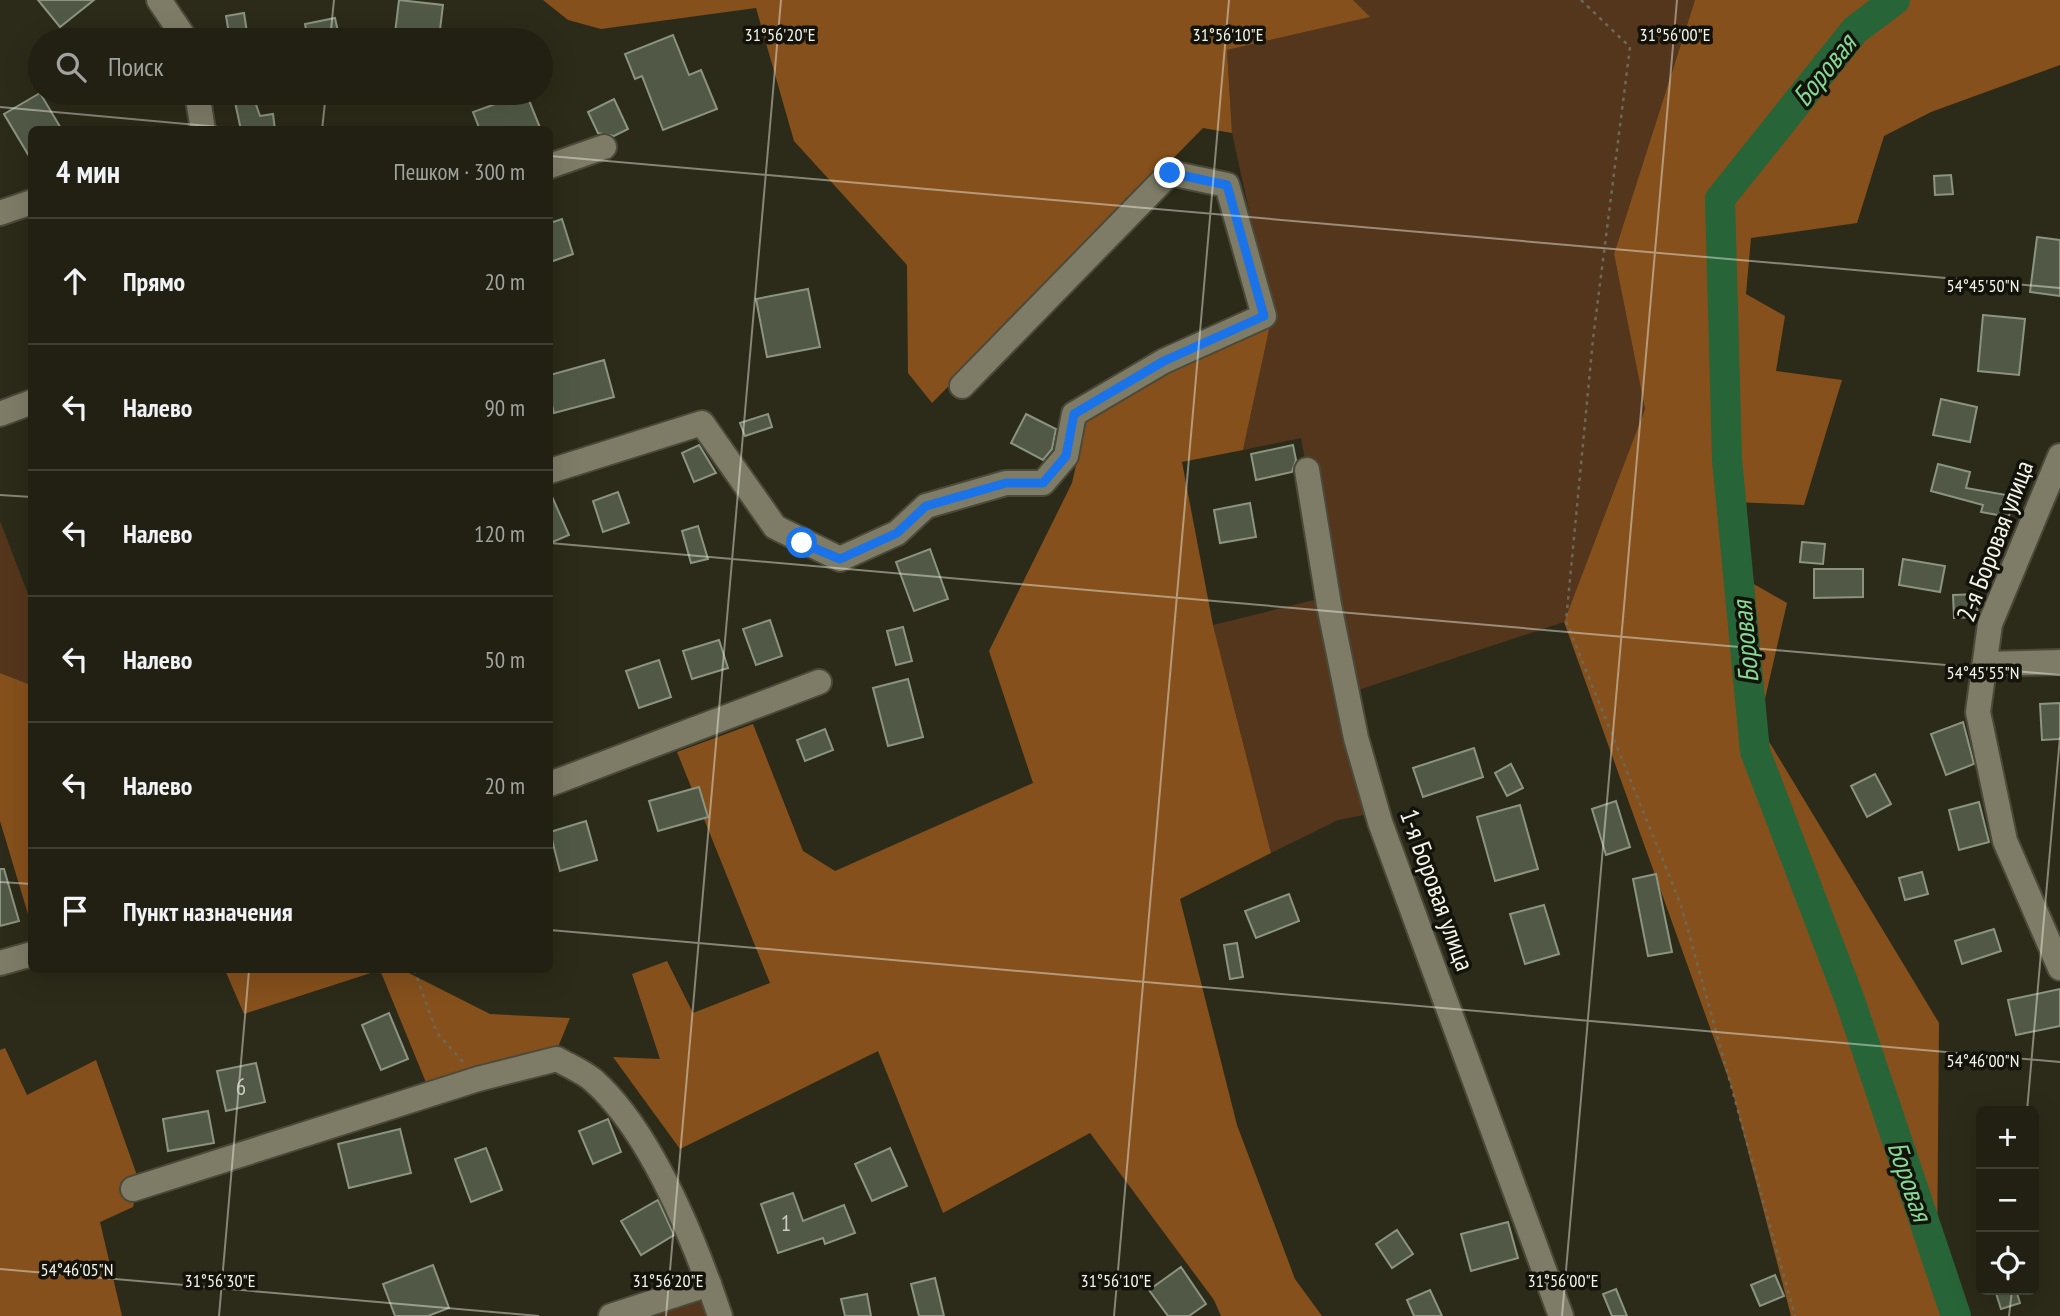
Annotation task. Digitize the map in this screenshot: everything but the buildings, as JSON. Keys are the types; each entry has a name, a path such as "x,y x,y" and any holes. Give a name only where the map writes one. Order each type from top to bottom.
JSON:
{"street":[{"path":"159,0 178,28"},
{"path":"199,105 202,126"},
{"path":"553,165 604,147"},
{"path":"553,470 702,423 775,527 802,543 840,559 897,533 926,506 1006,483 1043,483 1066,456 1074,414 1164,361 1264,316 1227,185 1170,173 961,386"},
{"path":"0,213 28,203"},
{"path":"0,414 28,404"},
{"name":"2-я Боровая улица","path":"2060,456 1990,624 1978,712 2005,841 2060,968"},
{"name":"1-я Боровая улица","path":"1307,471 1353,724 1380,822 1561,1316"},
{"path":"1985,664 2060,662"},
{"path":"553,784 819,682"},
{"path":"0,963 28,955"},
{"path":"133,1189 478,1079 557,1059 593,1079 622,1112 663,1175 720,1316"},
{"path":"611,1316 709,1284"}],"path":[{"path":"1581,0 1630,47 1593,338 1566,621 1681,905 1795,1316"},
{"path":"415,973 437,1033 478,1079"}],"shaded area":[{"path":"543,0 1353,0 1370,17 1227,50 1232,133 1203,128 932,403 908,373 907,265 794,141 756,8 601,29 568,20"},
{"path":"1353,0 1695,0 1614,254 1645,409 1564,622 1358,690 1386,804 1369,814 1338,820 1271,853 1213,625 1330,596 1301,438 1243,450 1272,315 1232,133 1227,50 1369,17"},
{"path":"1695,0 2060,0 2060,65 1931,112 1884,136 1857,223 1751,238 1746,294 1785,316 1776,371 1842,380 1804,505 1736,502 1738,575 1787,603 1759,725 1939,1023 1937,1261 1961,1316 1791,1316 1731,1086 1564,622 1645,409 1614,254"},
{"path":"1272,316 1243,450 1182,462 1213,625 1271,853 1180,899 1237,1125 1295,1279 1322,1316 1221,1316 1214,1300 1090,1133 943,1213 878,1051 680,1149 613,1057 660,1059 632,974 667,961 693,1013 770,983 677,752 753,724 803,851 835,871 1033,783 989,651 1072,483 1087,416"},
{"path":"0,521 28,594 28,684 0,673"},
{"path":"0,673 28,684 28,914 0,821"},
{"path":"226,973 371,973 244,1014"},
{"path":"381,973 409,973 490,1014 570,1018 558,1047 427,1085"},
{"path":"5,1048 27,1095 96,1060 139,1181 133,1207 100,1222 122,1316 0,1316 0,1050"},
{"path":"715,1297 722,1316 644,1316 643,1312"}],"waterway":[{"name":"Боровая","path":"1895,0 1855,30 1720,199 1727,459 1755,751 1851,1003 1956,1316"}],"route":[{"path":"802,543 840,559 897,533 926,506 1006,483 1043,483 1066,456 1074,414 1164,361 1264,316 1227,185 1170,173"}]}
